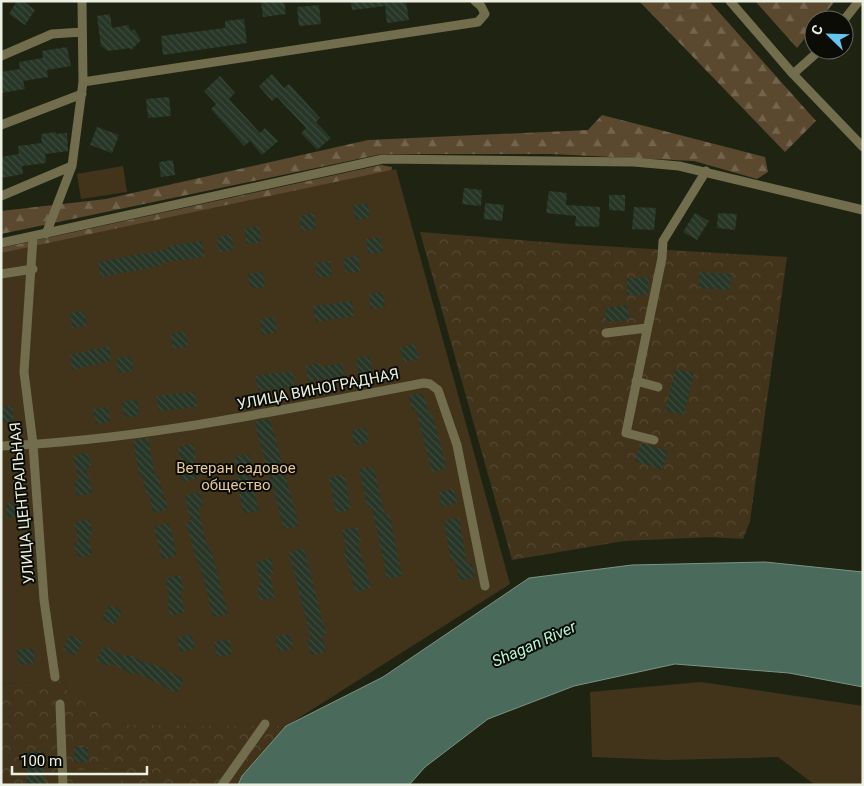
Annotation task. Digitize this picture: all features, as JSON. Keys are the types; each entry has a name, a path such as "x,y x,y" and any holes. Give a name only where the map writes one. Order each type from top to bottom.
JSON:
{"street":[{"path":"46,234 72,166 83,82 82,1"},
{"path":"83,82 478,22 485,14 481,6 475,1"},
{"path":"730,1 793,74 863,147"},
{"path":"1,56 52,34 82,32"},
{"path":"793,74 809,60"},
{"path":"1,125 82,94"},
{"path":"1,243 383,159 634,162 706,172 863,210"},
{"path":"1,196 72,166"},
{"path":"654,440 626,433 662,258 663,241 706,172"},
{"name":"УЛИЦА ЦЕНТРАЛЬНАЯ","path":"34,237 24,372 33,444 44,600 55,676"},
{"path":"1,274 33,269"},
{"path":"606,333 647,328"},
{"path":"636,381 658,387"},
{"name":"УЛИЦА ВИНОГРАДНАЯ","path":"1,446 33,444 244,418 424,383 430,384 438,390 457,445 485,586"},
{"path":"60,704 63,785"},
{"path":"222,785 265,724"}],"green space":[{"path":"639,1 709,1 816,121 785,152"},
{"path":"755,1 835,1 828,10 804,10 804,39 797,48"},
{"path":"602,115 765,157 768,172 757,179 694,161 551,154 382,154 1,234 1,211 106,199 368,140 588,130"},
{"path":"381,165 392,167 391,174 1,259 1,248"},
{"path":"123,166 127,192 81,199 77,174"},
{"name":"Ветеран садовое общество","path":"396,169 510,584 286,726 126,725 85,703 68,691 63,681 1,684 1,253"},
{"path":"420,232 569,244 787,257 750,521 743,539 710,537 624,541 512,560"},
{"path":"63,681 68,691 286,726 242,776 238,785 1,785 1,684"},
{"path":"701,682 863,706 863,785 815,785 778,757 666,760 592,757 590,692"},
{"path":"121,769 121,785 75,785 75,770"}],"water":[{"name":"Shagan River","path":"765,562 863,572 863,687 789,673 675,664 574,686 488,719 425,767 409,785 238,785 242,776 286,726 383,677 529,578 632,565"}],"building":[{"path":"17,1 23,1 35,10 25,25 9,14"},
{"path":"261,1 284,1 286,14 263,17"},
{"path":"351,1 406,1 409,20 387,23 385,6 352,10"},
{"path":"319,5 321,24 299,26 297,7"},
{"path":"110,14 112,28 128,25 131,31 134,29 141,40 131,50 130,48 108,51 101,46 97,16"},
{"path":"244,19 247,43 163,55 161,36 225,28 225,21"},
{"path":"67,47 71,66 47,70 48,77 23,81 25,89 1,93 1,72 20,69 19,62 43,58 42,51"},
{"path":"272,74 284,88 289,84 320,118 316,122 331,138 317,150 301,133 306,128 277,97 272,101 259,86"},
{"path":"220,76 235,93 229,99 260,133 265,128 278,141 262,155 250,141 244,146 211,109 216,104 204,91"},
{"path":"169,97 171,116 148,118 146,99"},
{"path":"97,127 119,135 112,153 90,145"},
{"path":"56,132 56,134 67,133 68,151 45,154 46,163 22,166 23,174 1,178 1,157 19,154 18,146 42,143 41,134"},
{"path":"173,160 175,175 161,177 159,162"},
{"path":"464,188 482,190 481,206 462,204"},
{"path":"549,191 567,193 566,205 600,207 599,227 575,226 576,216 546,213"},
{"path":"609,195 625,195 625,211 609,210"},
{"path":"368,203 370,218 355,220 353,205"},
{"path":"485,203 504,205 502,221 484,219"},
{"path":"634,207 656,208 654,230 632,229"},
{"path":"314,213 316,229 302,231 299,216"},
{"path":"695,213 709,221 697,240 683,232"},
{"path":"718,213 737,214 735,230 717,228"},
{"path":"259,226 261,242 247,244 244,229"},
{"path":"231,234 234,250 219,252 217,237"},
{"path":"380,237 383,252 368,254 366,239"},
{"path":"202,241 204,257 161,263 161,266 100,277 98,262 168,249 167,246"},
{"path":"358,256 360,271 346,273 343,258"},
{"path":"330,261 332,276 318,278 315,263"},
{"path":"263,272 265,287 251,289 248,274"},
{"path":"700,272 731,274 730,290 699,288"},
{"path":"649,277 648,295 627,295 627,278"},
{"path":"383,292 385,307 371,309 369,294"},
{"path":"352,301 354,316 316,322 313,306"},
{"path":"627,305 629,320 606,322 605,308"},
{"path":"84,311 87,326 72,328 70,313"},
{"path":"275,317 277,332 262,335 260,319"},
{"path":"185,331 188,347 173,349 171,334"},
{"path":"415,344 419,359 404,362 400,348"},
{"path":"109,346 111,361 72,370 70,355"},
{"path":"131,356 133,371 118,373 116,358"},
{"path":"370,356 372,371 358,374 356,358"},
{"path":"320,363 321,367 342,363 344,379 330,381 329,378 308,381 306,366"},
{"path":"675,369 694,373 684,415 665,411"},
{"path":"292,371 295,387 258,391 255,376"},
{"path":"194,392 197,407 159,411 156,396"},
{"path":"423,393 429,415 432,414 447,468 432,472 416,410 412,411 409,396"},
{"path":"137,400 139,415 125,418 122,402"},
{"path":"12,406 14,421 1,422 1,407"},
{"path":"108,407 110,422 96,424 93,409"},
{"path":"270,419 299,526 284,529 254,421"},
{"path":"366,427 369,442 355,446 351,431"},
{"path":"148,438 155,476 158,476 168,509 153,513 149,493 146,494 142,474 139,475 133,440"},
{"path":"193,443 196,458 193,459 197,478 182,482 179,467 182,466 178,447"},
{"path":"641,443 668,451 662,470 635,461"},
{"path":"88,452 91,467 86,468 92,493 77,496 74,482 79,480 73,456"},
{"path":"249,454 253,468 249,469 259,510 244,514 236,479 239,478 234,457"},
{"path":"373,466 385,514 389,513 402,576 387,579 372,507 368,508 359,469"},
{"path":"344,474 351,509 336,513 329,478"},
{"path":"454,489 457,503 442,507 439,492"},
{"path":"200,492 203,507 198,508 207,547 210,547 228,614 213,617 200,564 198,565 186,523 191,522 185,496"},
{"path":"21,502 23,516 7,518 6,504"},
{"path":"459,517 467,564 472,563 475,577 460,581 455,560 451,561 444,521"},
{"path":"89,519 93,534 88,535 92,555 78,558 74,543 79,542 74,523"},
{"path":"169,523 177,556 162,559 154,527"},
{"path":"357,527 361,542 357,542 371,588 356,592 343,550 347,549 342,530"},
{"path":"304,548 326,634 322,635 326,652 311,655 307,640 311,639 289,552"},
{"path":"271,558 274,573 270,574 275,597 260,601 257,586 261,585 256,562"},
{"path":"180,575 184,590 180,591 185,612 170,616 167,601 170,600 165,579"},
{"path":"109,605 122,611 114,625 102,619"},
{"path":"192,634 195,649 180,652 177,638"},
{"path":"290,634 293,648 279,652 275,637"},
{"path":"70,635 83,641 75,656 63,649"},
{"path":"229,639 232,654 217,657 214,642"},
{"path":"104,646 126,657 128,654 149,665 150,662 184,679 177,693 135,672 133,675 111,663 109,667 96,660"},
{"path":"33,648 35,663 19,665 17,650"},
{"path":"74,747 88,747 88,762 74,762"},
{"path":"44,751 44,785 27,785 26,752"}]}
